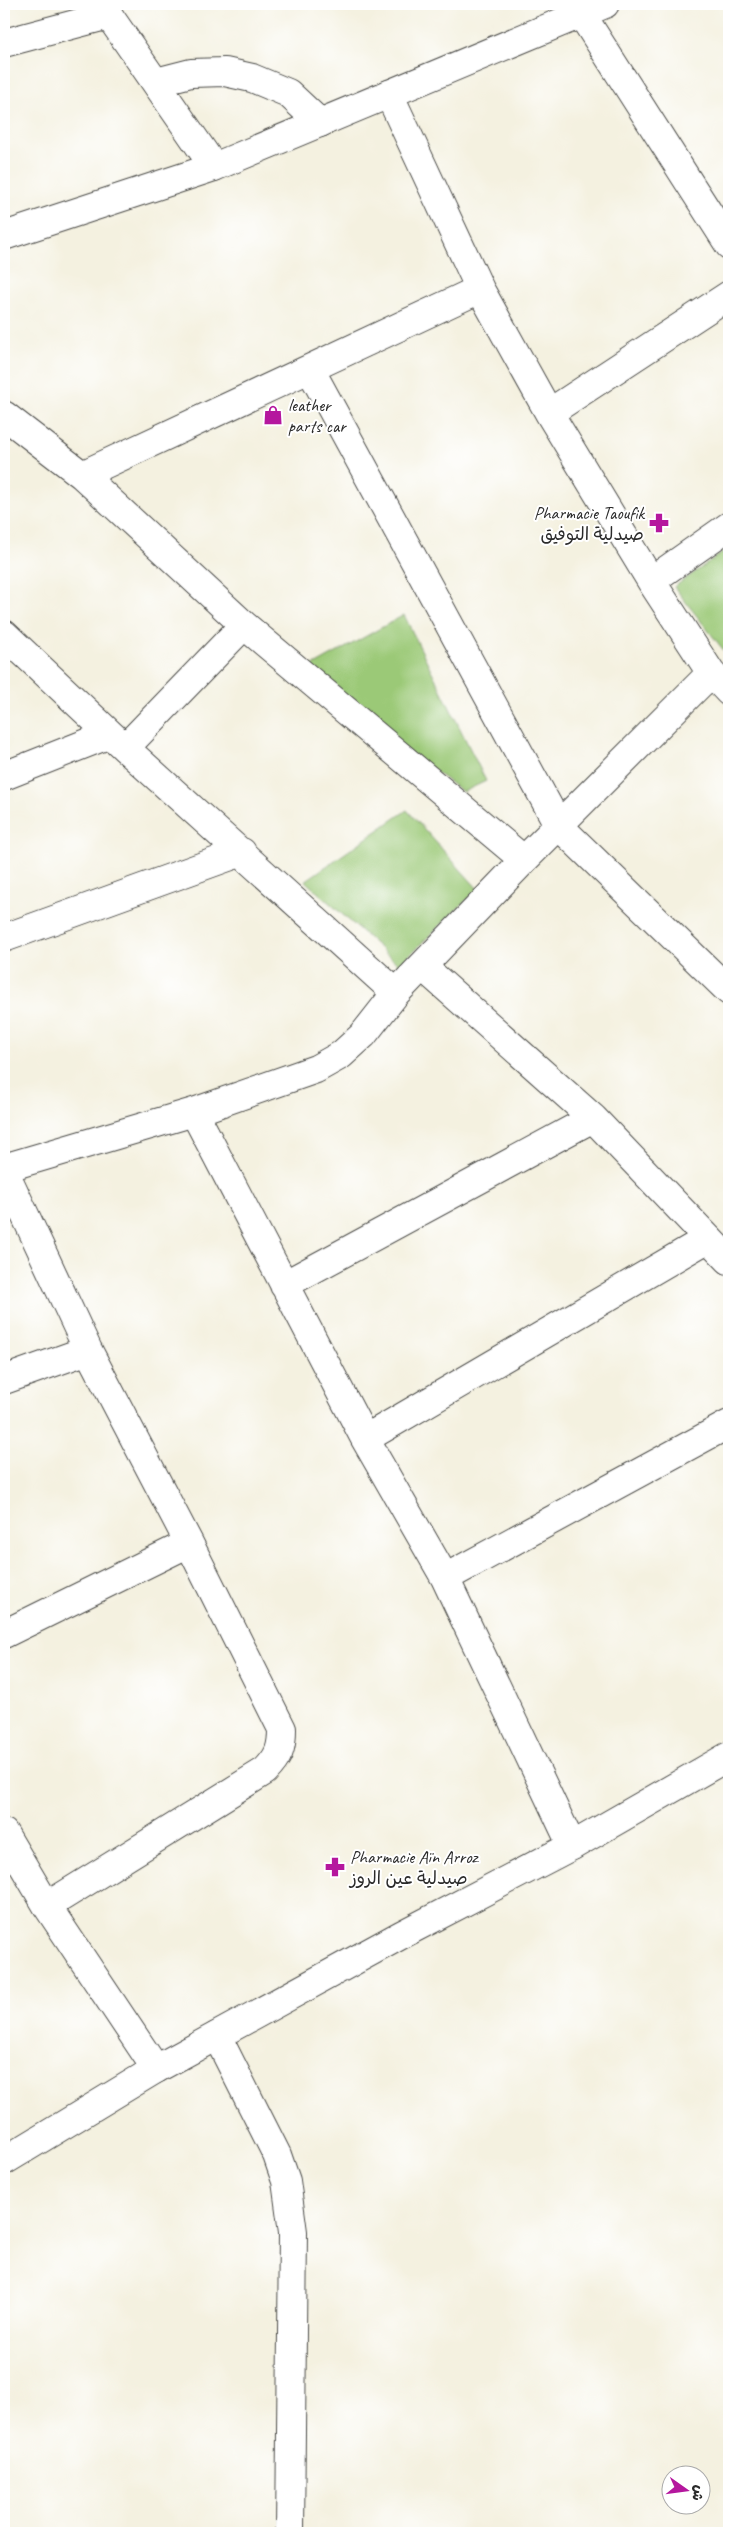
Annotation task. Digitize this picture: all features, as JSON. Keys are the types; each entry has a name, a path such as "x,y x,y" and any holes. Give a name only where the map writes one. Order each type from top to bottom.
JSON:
{"street":[{"path":"4,42 105,9 214,167"},
{"path":"4,236 214,167 594,9 729,245"},
{"path":"156,82 190,73 226,72 252,78 288,93 320,123"},
{"path":"389,94 480,289 549,413 651,581 711,673 729,692"},
{"path":"82,475 480,289"},
{"path":"549,413 729,295"},
{"path":"310,369 559,826 729,991"},
{"path":"4,415 82,475 244,624 524,860"},
{"path":"651,581 729,526"},
{"path":"4,776 118,741 244,624"},
{"path":"4,634 118,741 396,993"},
{"path":"47,1906 265,1771 276,1760 282,1746 282,1729 189,1543 88,1350 4,1169 194,1112 316,1069 341,1055 364,1034 396,993 524,860 711,673"},
{"path":"4,938 242,852"},
{"path":"422,966 592,1118 729,1260"},
{"path":"194,1112 365,1439 445,1578 572,1846"},
{"path":"284,1285 592,1118"},
{"path":"365,1439 707,1239"},
{"path":"4,1380 88,1350"},
{"path":"445,1578 729,1424"},
{"path":"4,1634 189,1543"},
{"path":"4,2161 156,2069 400,1935 572,1846 729,1756"},
{"path":"4,1833 47,1906 156,2069"},
{"path":"217,2036 278,2155 291,2207 293,2241 290,2533"}],"green space":[{"path":"729,548 729,657 674,587"},
{"path":"404,615 486,781 463,792 300,673"},
{"path":"407,810 478,889 399,965 305,881"}],"place":[{"name":"leather parts car","path":"273,415"},
{"name":"Pharmacie Taoufik صيدلية التوفيق","path":"659,523"},
{"name":"Pharmacie Aïn Arroz صيدلية عين الروز","path":"335,1867"}]}
